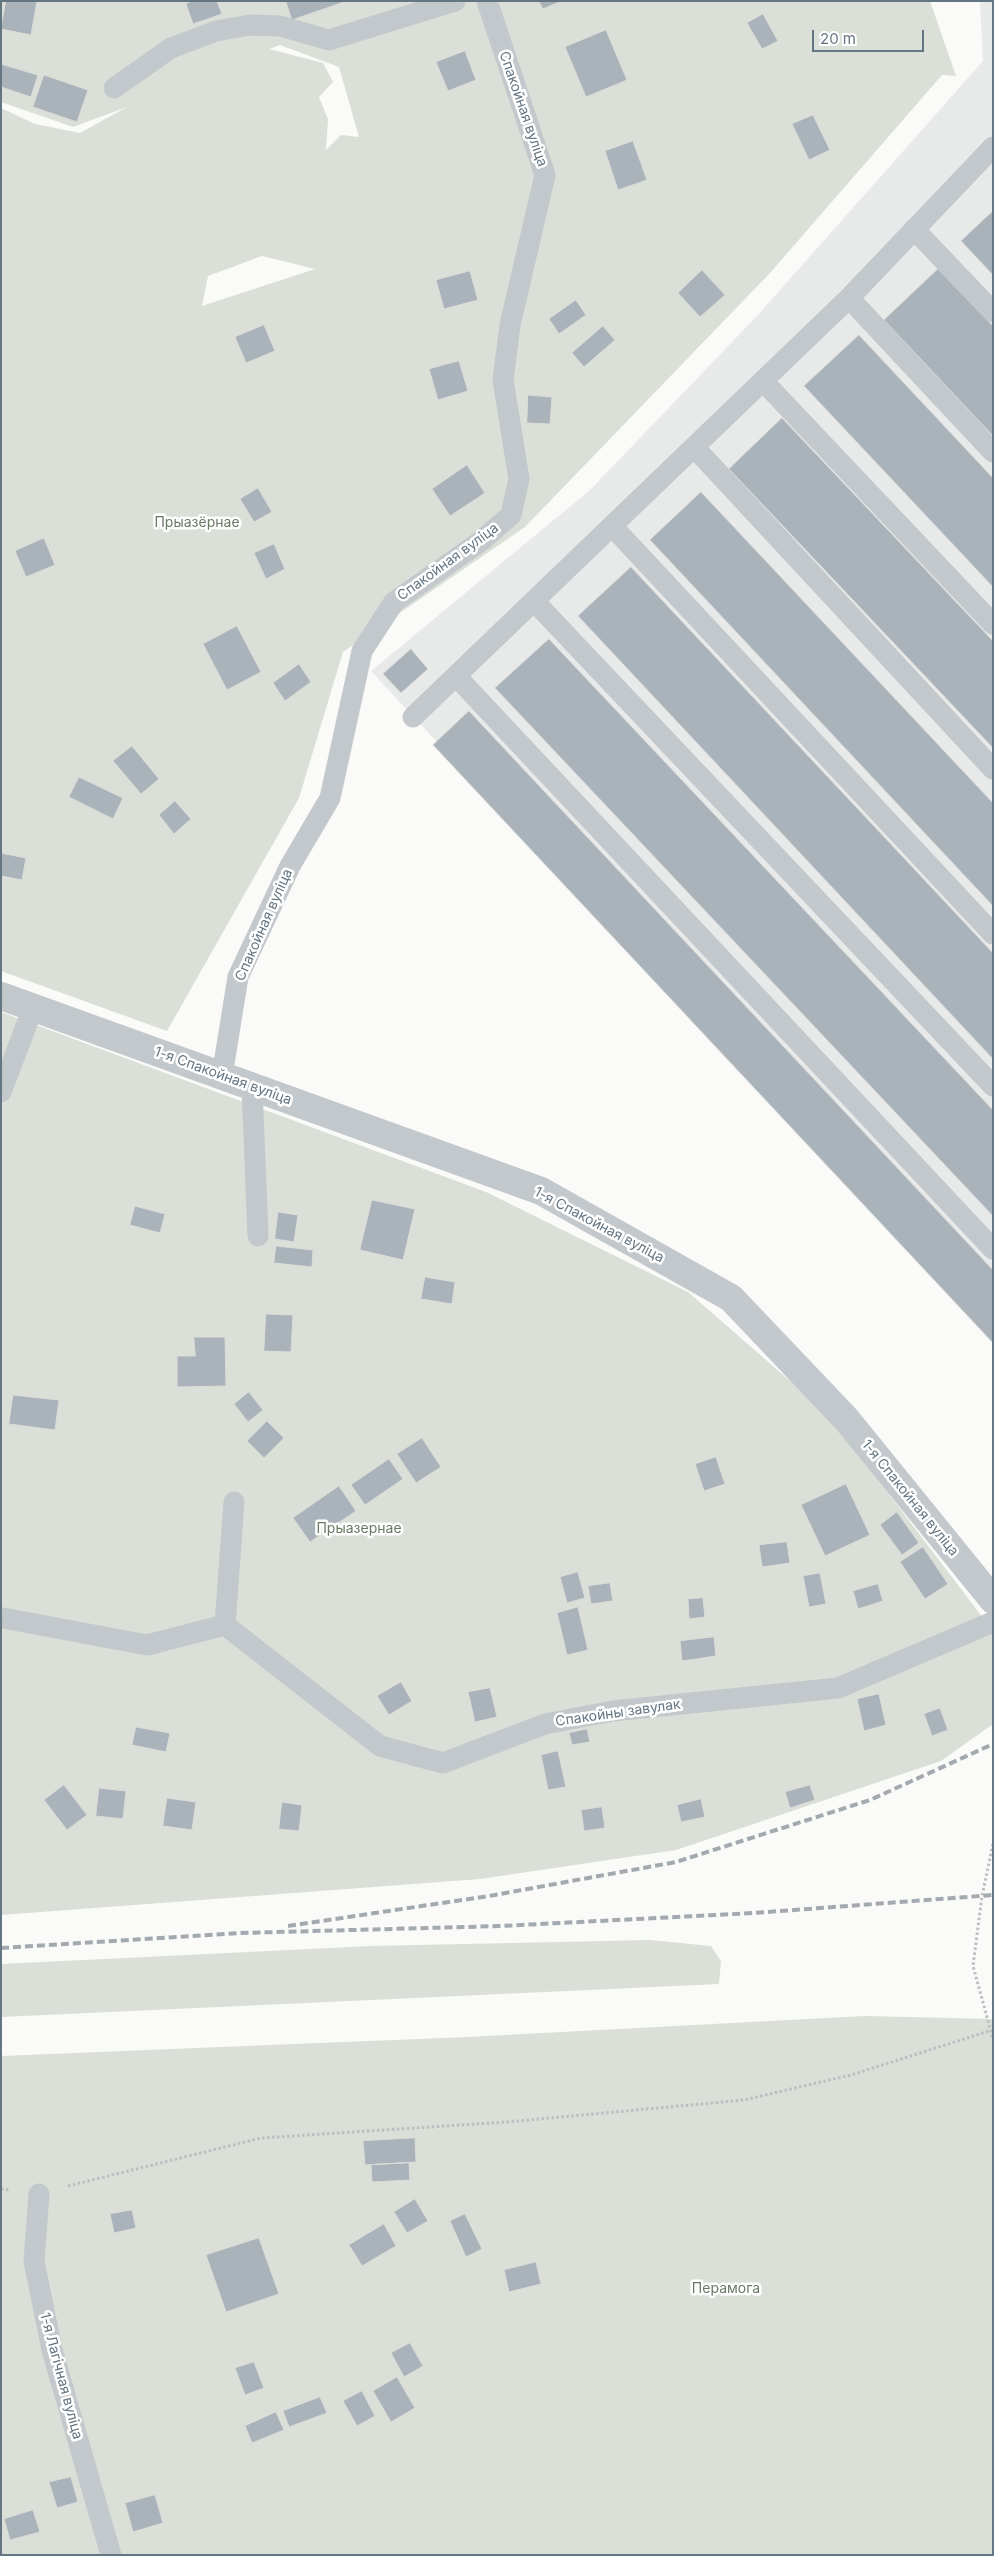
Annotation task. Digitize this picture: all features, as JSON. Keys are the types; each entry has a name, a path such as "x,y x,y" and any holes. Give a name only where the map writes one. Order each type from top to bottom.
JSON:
{"street":[{"name":"1-я Спакойная вуліца","path":"1,996 541,1192 731,1298 847,1420 993,1600"}],"lane":[{"path":"114,88 171,48 216,32 250,25 280,26 329,40 455,1"},
{"name":"Спакойная вуліца","path":"222,1076 238,977 290,866 330,798 362,651 394,602 481,542 511,515 519,479 503,380 510,325 545,175 487,1"},
{"path":"413,717 849,298 993,148"},
{"path":"914,229 993,312"},
{"path":"849,298 993,452"},
{"path":"763,381 993,624"},
{"path":"694,447 993,769"},
{"path":"612,526 993,934"},
{"path":"534,601 993,1086"},
{"path":"456,676 993,1249"},
{"path":"1,1092 33,1008"},
{"path":"252,1087 258,1236"},
{"path":"3,1618 147,1645 225,1625 234,1502"},
{"name":"Спакойны завулак","path":"225,1625 380,1746 443,1763 545,1724 613,1711 838,1688 993,1622"},
{"name":"1-я Лагічная вуліца","path":"39,2194 34,2261 52,2350 111,2555"}],"path":[{"path":"993,1844 982,1896 973,1966 989,2031 993,2040"},
{"path":"1,2189 39,2194 261,2138 507,2122 744,2100 851,2075 989,2031"}],"shaded area":[{"path":"980,1 993,1 993,1341 371,671 590,490 757,316 983,61"}],"green space":[{"name":"Прыазёрнае","path":"1,1 930,1 956,76 942,75 770,273 525,527 343,652 299,798 167,1031 1,971 1,108 35,124 80,133 127,107 73,127 1,102","holes":["280,45 339,67 359,137 341,135 326,150 328,119 319,97 333,82 323,63 269,49","262,256 315,269 202,306 208,276"]},
{"name":"Прыазернае","path":"1,1012 486,1192 688,1292 828,1414 993,1631 993,1724 941,1761 676,1850 480,1879 1,1915"},
{"path":"650,1940 711,1946 721,1961 719,1984 1,2017 1,1964 372,1946"},
{"name":"Перамога","path":"865,2016 993,2019 993,2555 1,2555 1,2056 467,2037"}],"building":[{"path":"6,1 37,1 31,35 1,29"},
{"path":"192,1 217,1 222,14 193,24 186,4"},
{"path":"286,1 344,1 344,2 292,20"},
{"path":"539,1 562,1 543,9"},
{"path":"763,14 778,41 762,49 747,23"},
{"path":"606,30 627,80 586,97 565,47"},
{"path":"465,51 476,80 448,91 436,62"},
{"path":"1,64 38,75 31,97 1,87"},
{"path":"44,75 88,90 77,122 33,107"},
{"path":"813,115 830,150 809,160 792,124"},
{"path":"633,141 647,180 618,190 605,151"},
{"path":"993,211 993,275 961,241"},
{"path":"938,269 993,326 993,436 884,320"},
{"path":"702,270 725,295 700,317 678,293"},
{"path":"470,271 478,300 444,309 436,280"},
{"path":"576,300 586,315 559,334 549,319"},
{"path":"264,325 275,351 246,363 235,337"},
{"path":"603,326 615,340 584,367 572,353"},
{"path":"859,335 993,478 993,587 804,386"},
{"path":"459,361 468,391 438,400 429,369"},
{"path":"528,395 552,397 550,424 527,423"},
{"path":"782,418 993,641 993,748 729,469"},
{"path":"467,465 485,493 450,516 432,489"},
{"path":"258,488 272,512 254,522 240,499"},
{"path":"701,492 993,803 993,906 650,540"},
{"path":"44,538 55,565 26,577 15,551"},
{"path":"274,544 285,569 266,579 254,553"},
{"path":"631,567 993,953 993,1059 578,616"},
{"path":"237,626 261,672 227,690 203,644"},
{"path":"549,639 993,1110 993,1216 495,688"},
{"path":"411,649 428,669 401,693 383,674"},
{"path":"299,664 311,682 285,701 273,683"},
{"path":"469,711 993,1270 993,1343 433,745"},
{"path":"132,746 159,779 141,794 113,761"},
{"path":"79,777 123,798 113,819 69,797"},
{"path":"175,801 191,819 174,834 159,815"},
{"path":"1,853 26,858 22,880 1,876"},
{"path":"372,1200 415,1209 403,1260 360,1250"},
{"path":"135,1206 165,1214 160,1233 130,1225"},
{"path":"278,1212 298,1215 294,1242 275,1239"},
{"path":"276,1246 313,1250 312,1267 274,1263"},
{"path":"425,1277 455,1282 452,1304 421,1299"},
{"path":"266,1314 293,1315 291,1352 264,1351"},
{"path":"194,1337 225,1337 226,1386 177,1387 177,1356 195,1356"},
{"path":"249,1392 263,1410 248,1422 234,1404"},
{"path":"13,1395 59,1400 55,1430 9,1424"},
{"path":"267,1421 284,1438 264,1458 247,1441"},
{"path":"422,1438 441,1467 416,1483 397,1454"},
{"path":"716,1457 725,1484 704,1491 695,1464"},
{"path":"389,1459 403,1479 365,1505 351,1485"},
{"path":"846,1484 870,1535 825,1556 801,1505"},
{"path":"339,1486 356,1511 310,1542 293,1518"},
{"path":"897,1512 919,1543 902,1555 880,1525"},
{"path":"787,1542 790,1563 762,1567 759,1545"},
{"path":"923,1547 948,1584 925,1599 900,1562"},
{"path":"578,1572 585,1598 567,1603 560,1577"},
{"path":"820,1573 826,1604 809,1607 803,1576"},
{"path":"610,1583 613,1601 591,1604 588,1586"},
{"path":"878,1584 883,1601 858,1609 853,1591"},
{"path":"703,1598 705,1617 689,1619 688,1599"},
{"path":"578,1607 588,1650 567,1655 557,1613"},
{"path":"714,1637 716,1656 682,1661 680,1641"},
{"path":"401,1682 412,1701 389,1715 377,1696"},
{"path":"490,1688 497,1717 475,1722 468,1692"},
{"path":"879,1694 886,1725 864,1731 857,1699"},
{"path":"940,1708 948,1730 932,1736 924,1714"},
{"path":"136,1727 170,1733 166,1752 132,1745"},
{"path":"587,1729 590,1742 572,1745 569,1733"},
{"path":"558,1751 566,1787 548,1790 541,1755"},
{"path":"64,1785 87,1815 67,1830 44,1800"},
{"path":"810,1785 815,1800 790,1808 785,1792"},
{"path":"99,1788 126,1791 123,1819 96,1816"},
{"path":"167,1798 196,1802 192,1830 163,1826"},
{"path":"701,1799 705,1817 681,1822 677,1805"},
{"path":"282,1802 302,1805 299,1831 279,1829"},
{"path":"602,1807 605,1828 584,1831 581,1810"},
{"path":"415,2138 416,2162 365,2165 363,2141"},
{"path":"409,2163 410,2180 372,2182 371,2165"},
{"path":"415,2199 428,2221 407,2233 394,2212"},
{"path":"132,2210 136,2228 114,2233 110,2214"},
{"path":"465,2214 482,2249 466,2257 450,2221"},
{"path":"384,2224 396,2246 362,2266 349,2245"},
{"path":"259,2238 279,2294 226,2312 206,2255"},
{"path":"536,2262 541,2284 509,2292 504,2270"},
{"path":"410,2343 423,2366 404,2377 391,2353"},
{"path":"254,2362 264,2388 245,2395 235,2368"},
{"path":"397,2377 415,2408 391,2422 373,2391"},
{"path":"362,2391 375,2416 357,2426 343,2401"},
{"path":"320,2397 327,2413 289,2427 283,2411"},
{"path":"276,2412 284,2430 252,2443 245,2426"},
{"path":"71,2477 78,2502 57,2508 49,2482"},
{"path":"155,2495 163,2523 133,2532 125,2503"},
{"path":"33,2510 40,2532 10,2540 4,2519"}],"railway":[{"path":"288,1926 489,1896 676,1862 870,1800 993,1744"},
{"path":"1,1948 241,1933 501,1926 754,1913 993,1895"}]}
